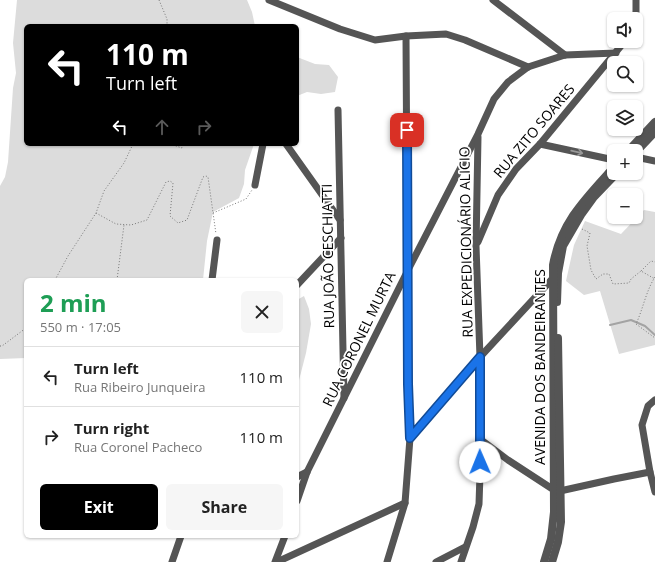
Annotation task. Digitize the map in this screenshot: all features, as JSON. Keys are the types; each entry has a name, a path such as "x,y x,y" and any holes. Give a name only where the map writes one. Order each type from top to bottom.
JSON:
{"street":[{"path":"269,0 340,29 375,40 406,36 446,34 465,40 528,67"},
{"path":"493,0 565,55"},
{"path":"636,0 636,12"},
{"path":"387,562 405,503 410,438 408,384 406,36"},
{"name":"RUA ZITO SOARES","path":"476,246 498,195 516,169 540,144 620,48"},
{"name":"RUA CORONEL MURTA","path":"299,495 307,472 478,134 494,99 508,82 528,67 565,55 616,53"},
{"name":"RUA JOÃO CESCHIATTI","path":"338,110 344,400"},
{"path":"635,144 655,122"},
{"path":"643,145 655,132"},
{"name":"RUA EXPEDICIONÁRIO ALICIO","path":"461,562 473,527 478,504 480,474 480,357 476,246 478,134"},
{"path":"540,144 607,158"},
{"path":"255,185 263,146"},
{"path":"287,146 341,220"},
{"path":"643,158 655,161"},
{"name":"AVENIDA DOS BANDEIRANTES","path":"552,562 558,542 560,522 557,491 552,279 554,256 559,241 577,209 607,175"},
{"name":"AVENIDA DOS BANDEIRANTES","path":"544,562 549,550 553,531 557,491 558,273 563,246 574,226 594,197 610,180"},
{"path":"299,283 341,238"},
{"path":"212,278 217,240"},
{"path":"410,438 480,357 558,273"},
{"path":"655,400 648,406 642,426 655,492"},
{"path":"480,439 508,460 557,491 650,472"},
{"path":"299,475 307,472"},
{"path":"276,562 405,503"},
{"path":"172,562 181,538"},
{"path":"276,562 284,538"},
{"path":"436,562 465,548"}],"path":[{"path":"159,0 167,19 167,24"},
{"path":"56,278 68,256 96,213 104,191 124,163 132,146"},
{"path":"96,213 116,224 131,225 147,220 166,182 170,180 173,183 170,216 178,223 187,220 203,177 206,176 208,177 217,240"},
{"path":"212,213 246,199 255,185"},
{"path":"116,278 124,225"},
{"path":"574,226 590,233 587,246 591,270 596,279 603,274 609,274 614,284 629,283 630,279 651,261 655,262"},
{"path":"641,271 655,278 649,287 636,324 655,338"},
{"path":"0,346 24,330"}],"shaded area":[{"path":"17,0 247,0 255,24 24,24 24,146 253,146 245,170 244,184 239,198 213,212 207,241 203,278 24,278 24,358 0,359 0,186 5,177 8,162 13,88 16,73 13,43"},
{"path":"299,58 315,64 329,65 338,77 335,92 321,94 307,92 299,95"},
{"path":"643,211 655,212 655,345 619,354 600,291 584,295 566,281 574,245 585,221 621,234 631,224 643,224"},
{"path":"304,296 309,309 311,324 299,380 299,299"}],"waterway":[{"path":"610,325 631,320 645,326 655,335"}],"route":[{"path":"407,130 408,384 410,438 480,357 480,462"}]}
